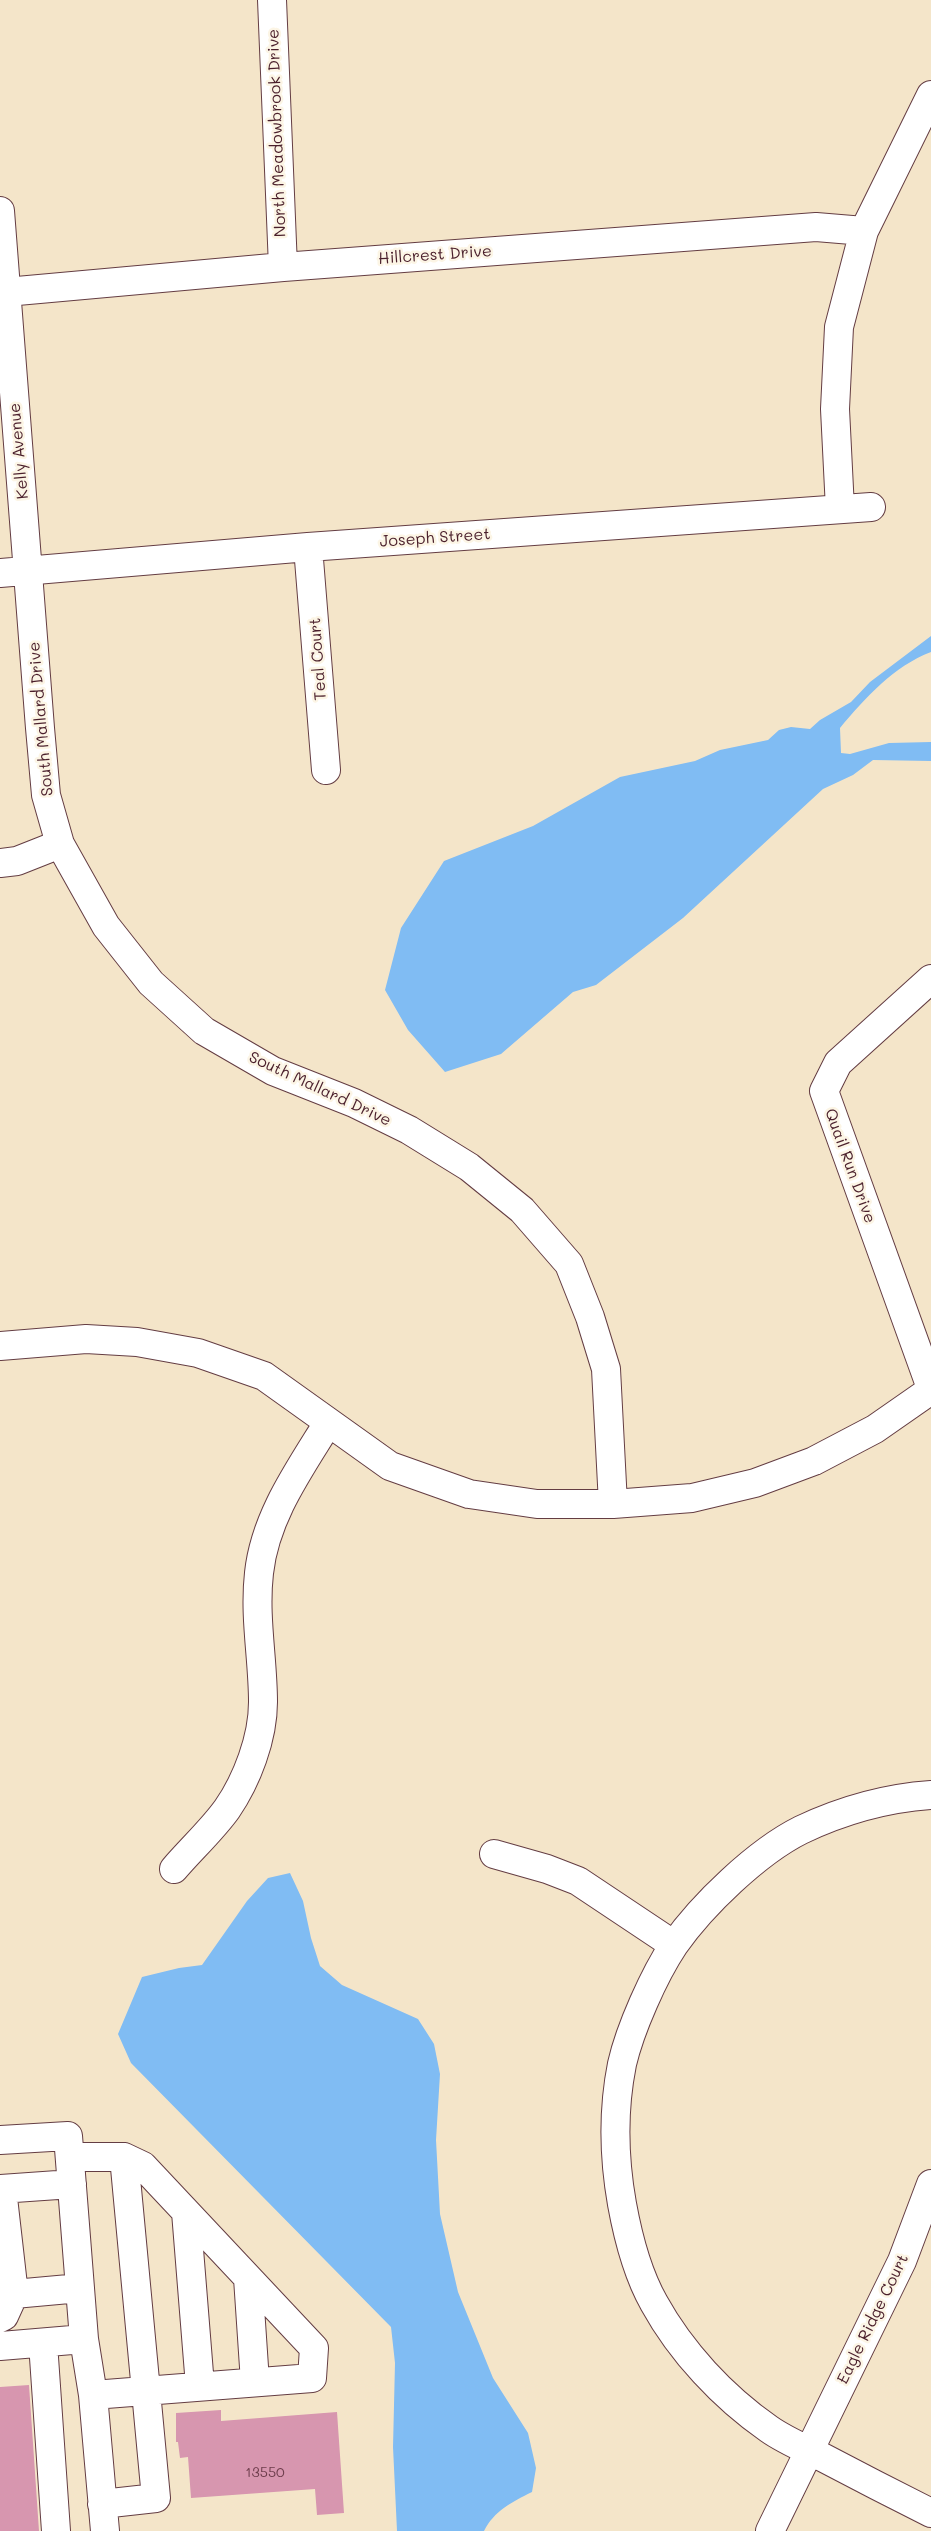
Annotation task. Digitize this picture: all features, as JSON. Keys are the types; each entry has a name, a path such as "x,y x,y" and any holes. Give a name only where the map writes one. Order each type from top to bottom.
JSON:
{"street":[{"name":"North Meadowbrook Drive","path":"272,0 283,266"},
{"path":"840,509 834,409 840,327 864,231 931,95"},
{"name":"Kelly Avenue","path":"0,212 29,570"},
{"name":"Hillcrest Drive","path":"6,292 283,266 816,227 864,231"},
{"name":"Joseph Street","path":"0,572 308,547 871,507"},
{"name":"Teal Court","path":"308,547 326,770"},
{"name":"South Mallard Drive","path":"29,570 46,795 60,844 112,933 151,983 204,1031 273,1070 354,1103 409,1130 468,1167 522,1210 569,1264 590,1316 606,1369 613,1504"},
{"path":"0,863 16,860 60,844"},
{"name":"Quail Run Drive","path":"931,979 838,1063 824,1091 931,1389"},
{"path":"0,1346 86,1339 137,1342 198,1353 264,1376 390,1466 469,1494 537,1504 613,1504 692,1498 755,1483 814,1461 875,1429 931,1389"},
{"path":"174,1869 227,1809 255,1754 263,1704 257,1611 259,1572 270,1530 282,1496 328,1423"},
{"path":"931,1795 906,1797 853,1810 800,1831 758,1859 718,1894 674,1945 643,2004 622,2064 615,2121 618,2185 629,2242 653,2302 692,2358 733,2401 771,2430 931,2513"},
{"path":"494,1854 547,1869 578,1881 674,1945"},
{"path":"0,2140 68,2136 84,2339 93,2395 105,2531"},
{"path":"70,2157 124,2157 143,2166 314,2348 312,2378 93,2395"},
{"path":"102,2504 156,2498 124,2157"},
{"path":"0,2318 4,2316 14,2294 1,2189 72,2184"},
{"name":"Eagle Ridge Court","path":"770,2531 902,2261 931,2184"},
{"path":"186,2212 200,2386"},
{"path":"248,2278 255,2382"},
{"path":"14,2294 80,2288"},
{"path":"0,2346 43,2344 84,2339"},
{"path":"43,2344 56,2531"}],"water":[{"path":"931,636 931,652 917,658 881,684 840,728 841,753 850,754 889,743 931,742 931,761 873,760 853,775 823,789 683,918 596,985 573,992 501,1054 445,1072 408,1030 385,990 401,928 444,861 533,826 620,777 695,761 720,750 768,740 779,730 791,727 810,729 820,720 851,702 870,682"},
{"path":"290,1873 303,1901 311,1938 320,1966 342,1985 418,2019 434,2044 440,2074 436,2140 440,2214 458,2292 493,2378 528,2433 536,2468 532,2492 511,2503 498,2513 484,2531 397,2531 393,2447 395,2363 391,2327 131,2063 118,2034 142,1977 179,1968 202,1965 247,1901 268,1878"}],"building":[{"path":"29,2385 39,2531 0,2531 0,2387"},
{"path":"221,2410 221,2421 337,2412 344,2513 317,2515 315,2489 191,2498 188,2457 180,2458 178,2442 176,2442 176,2413"}]}
